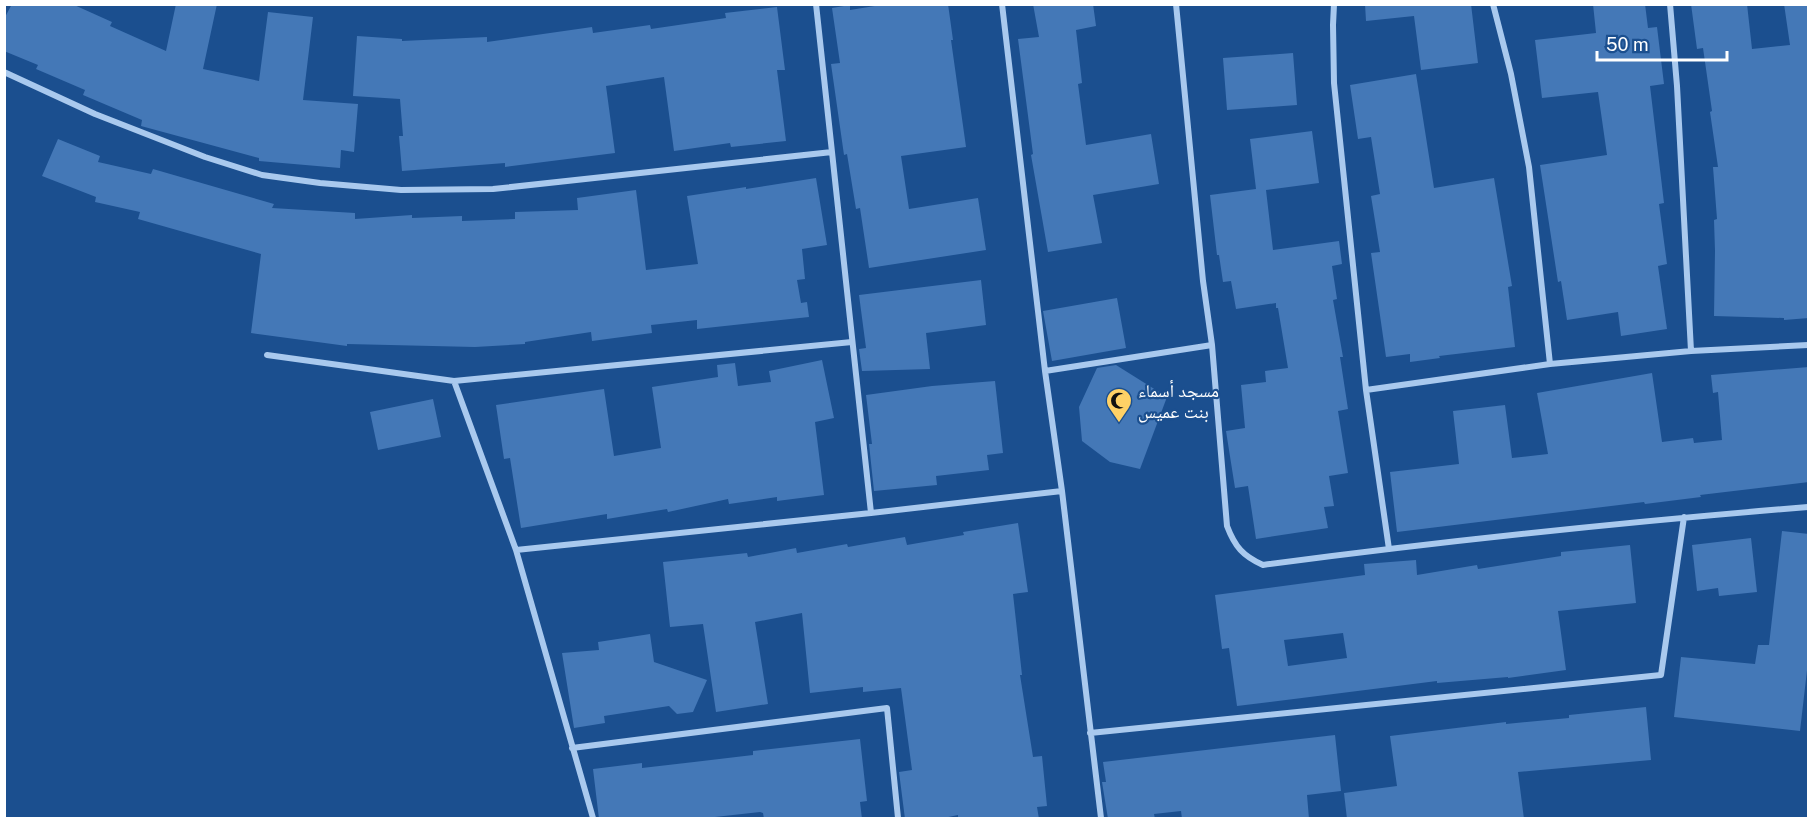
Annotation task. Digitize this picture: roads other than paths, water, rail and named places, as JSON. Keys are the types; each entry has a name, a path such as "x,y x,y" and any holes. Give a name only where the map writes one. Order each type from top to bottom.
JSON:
{"street":[{"path":"816,4 871,513"},
{"path":"1002,4 1101,819"},
{"path":"1176,4 1203,281 1212,345 1227,526 1233,542 1247,558 1263,565 1389,549 1809,507"},
{"path":"1334,4 1334,83 1365,390 1389,549"},
{"path":"1493,4 1511,74 1529,166 1550,364"},
{"path":"1670,4 1677,86 1691,351"},
{"path":"4,72 95,114 205,158 262,175 320,183 401,190 493,189 832,152"},
{"path":"267,355 454,381 852,342"},
{"path":"1045,371 1212,345"},
{"path":"1365,390 1550,364 1691,351 1809,345"},
{"path":"454,381 516,550 593,819"},
{"path":"516,550 1062,491"},
{"path":"1090,733 1661,675 1684,518"},
{"path":"572,748 887,708 898,819"}],"place":[{"name":"مسجد أسماء بنت عميس","path":"1119,424"}]}
